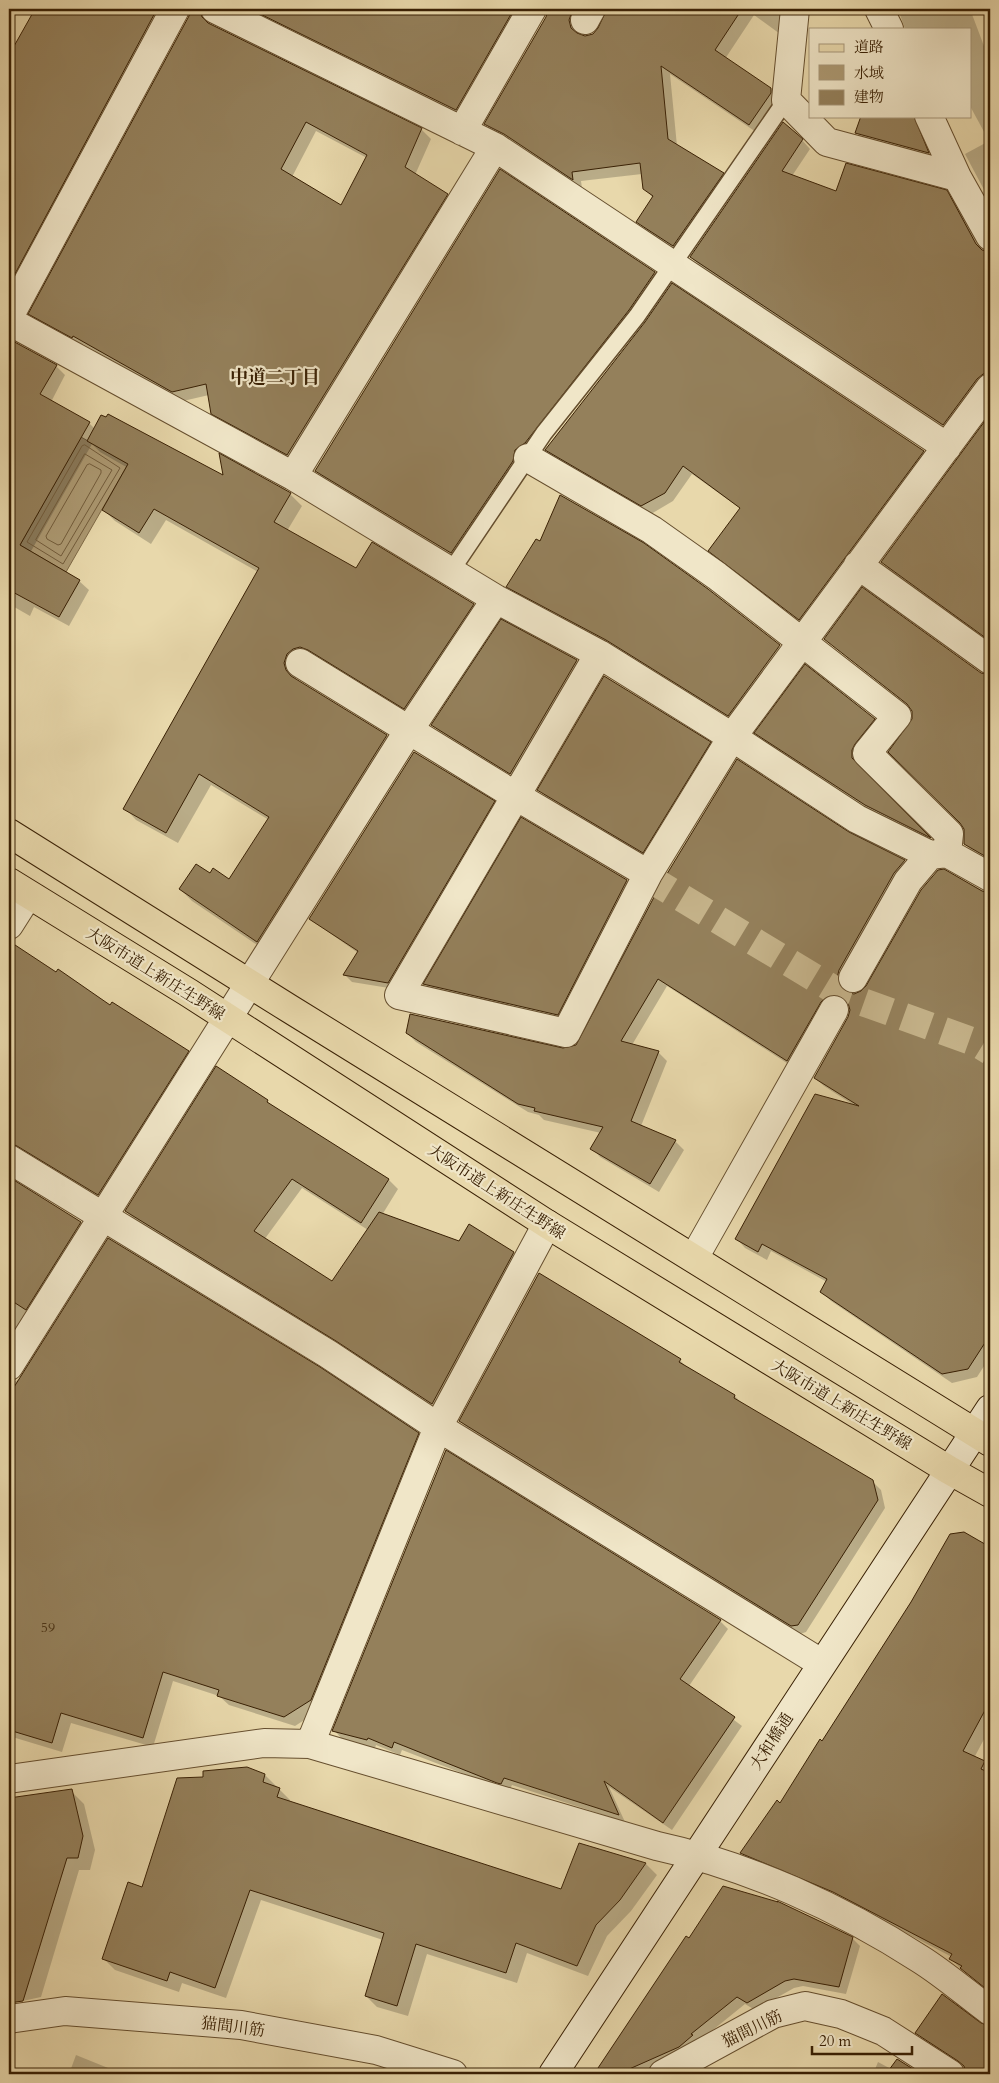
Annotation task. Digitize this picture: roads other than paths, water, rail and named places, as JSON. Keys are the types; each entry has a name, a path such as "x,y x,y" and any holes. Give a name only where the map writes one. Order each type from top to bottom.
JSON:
{"main road":[{"path":"9,833 982,1437"},
{"name":"大阪市道上新庄生野線","path":"19,888 228,1018 548,1224 949,1470 990,1492"}],"street":[{"path":"9,317 175,9"},
{"path":"215,9 495,147 947,447"},
{"path":"462,131 532,9"},
{"path":"795,9 786,100 827,142 957,176"},
{"path":"879,9 888,28"},
{"path":"930,118 957,176 990,236"},
{"path":"293,476 495,147"},
{"path":"9,321 293,476 496,599 599,654 732,737 856,819 990,877"},
{"path":"599,654 399,995 566,1034 648,874 732,737 990,388"},
{"path":"528,458 652,530 897,716 867,754 949,834 938,854 908,881 853,978"},
{"path":"858,565 990,660"},
{"path":"9,1366 409,730 496,599"},
{"path":"300,663 516,796 648,874"},
{"path":"9,925 19,888"},
{"path":"694,1258 834,1010"},
{"path":"9,1159 328,1354 438,1427 822,1663"},
{"path":"310,1744 438,1427 548,1224"},
{"name":"大和橋通","path":"553,2074 949,1470 982,1437 990,1409"},
{"path":"9,1779 264,1743 310,1744 657,1846 698,1855 801,1896 847,1918 920,1959 990,2011"},
{"name":"猫間川筋","path":"663,2074 774,2014 805,2006 841,2014 883,2031 950,2074"},
{"name":"猫間川筋","path":"9,2019 65,2011 241,2025 376,2050 453,2074"}],"lane":[{"path":"451,572 528,458 674,265 786,100"}],"water":[{"path":"81,437 128,464 66,572 20,545"}],"tunnel":[{"path":"648,874 657,883 843,995 977,1043 990,1051"}],"district":[{"name":"中道二丁目","path":"275,377"}]}
